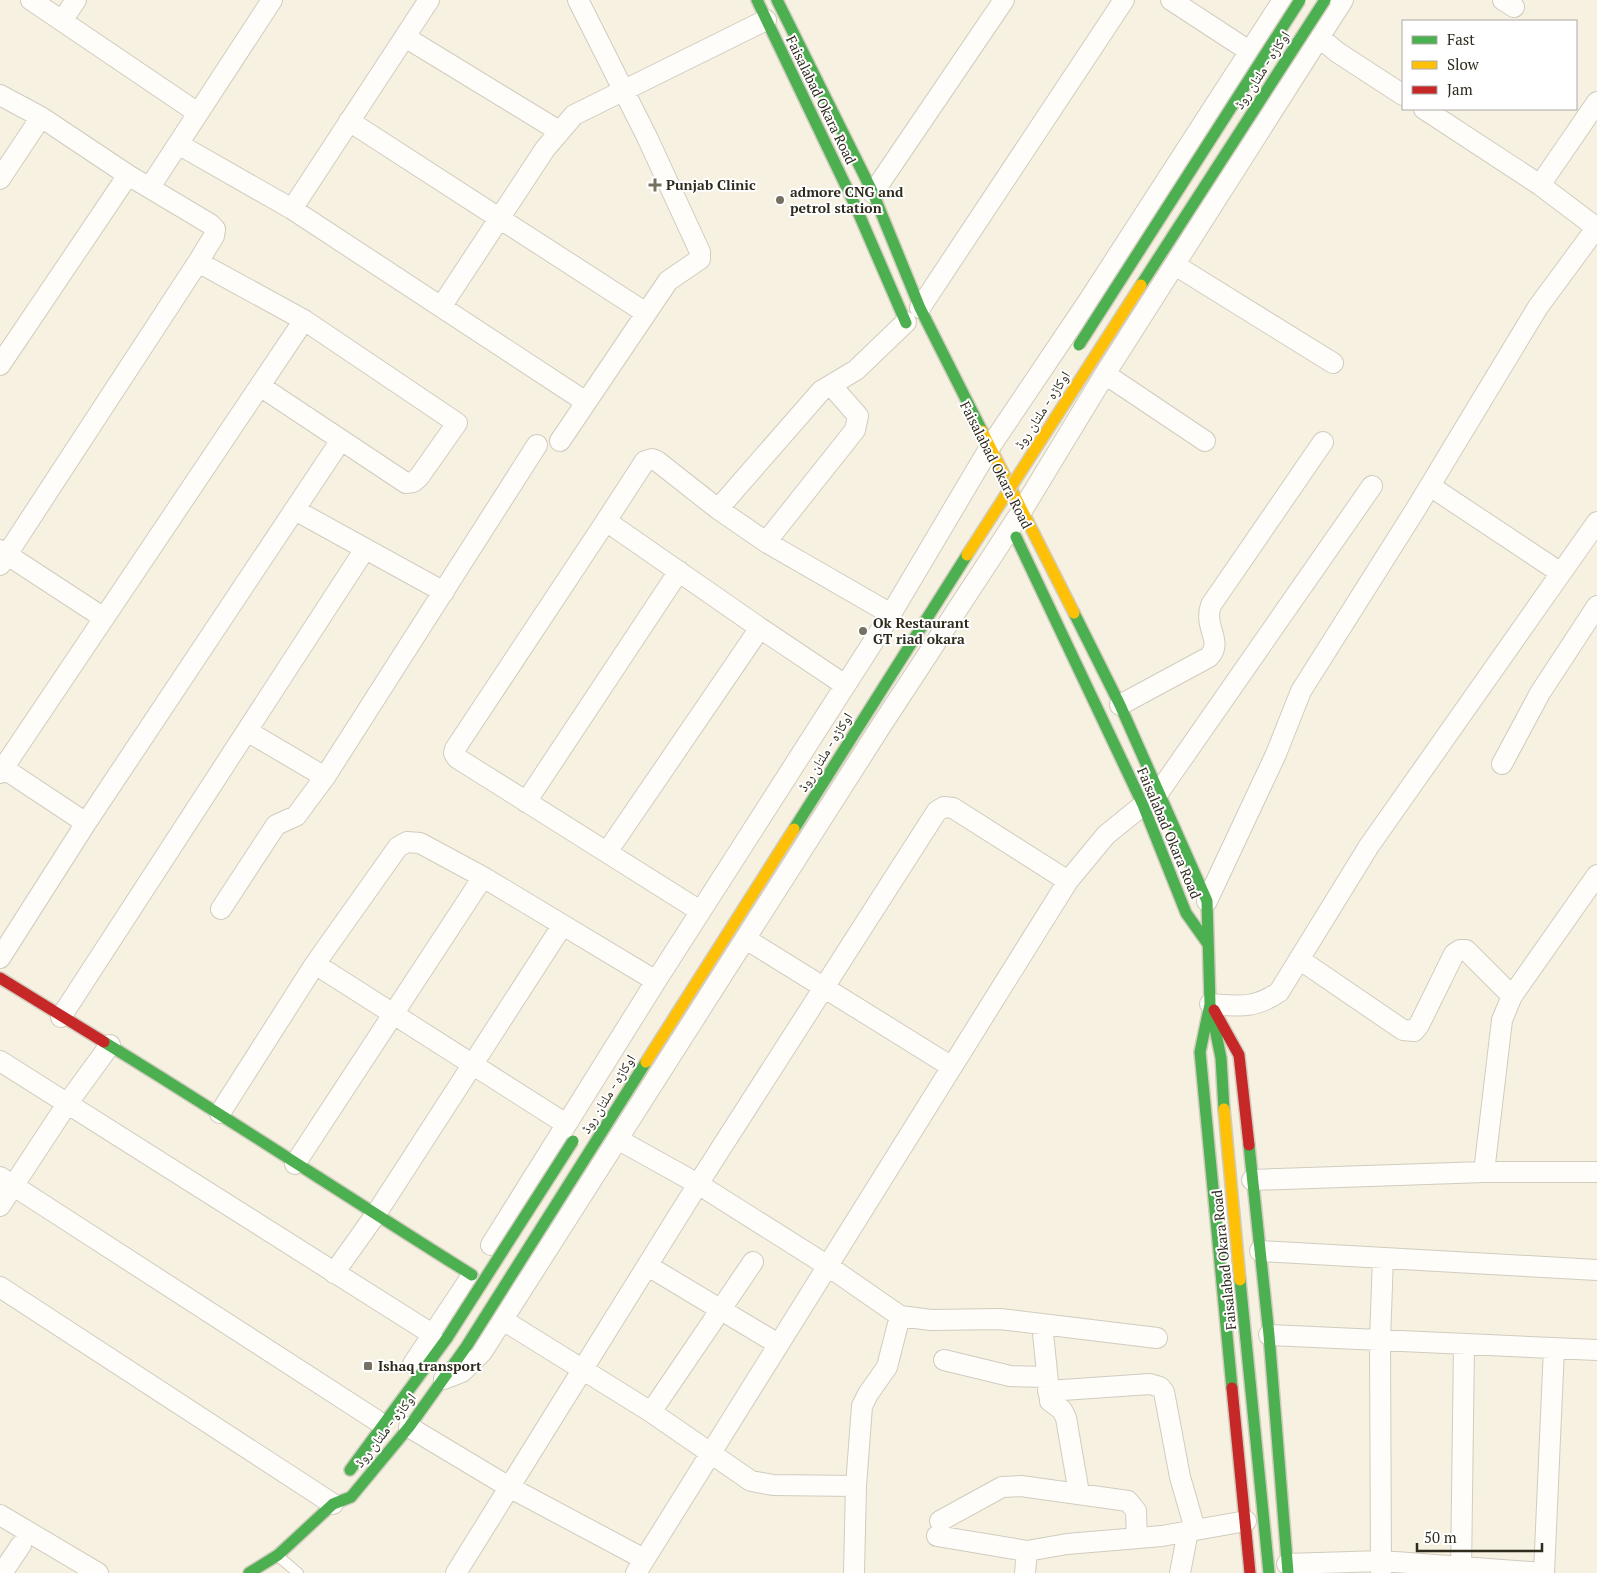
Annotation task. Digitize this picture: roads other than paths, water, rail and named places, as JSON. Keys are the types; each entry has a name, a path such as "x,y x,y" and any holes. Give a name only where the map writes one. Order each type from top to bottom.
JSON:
{"main road":[{"name":"Faisalabad Okara Road","path":"757,0 855,204 908,326"},
{"name":"Faisalabad Okara Road","path":"777,0 873,193 985,468 1143,805 1186,913 1208,944"},
{"name":"اوکاڑہ - ملتان روڈ","path":"1072,357 1300,0"},
{"name":"اوکاڑہ - ملتان روڈ","path":"338,1490 351,1497 409,1427 466,1347 998,505 1325,0"},
{"name":"اوکاڑہ - ملتان روڈ","path":"985,468 1008,456"},
{"name":"Faisalabad Okara Road","path":"985,468 1022,509 1120,705 1207,901 1210,1004 1221,1058 1227,1148 1269,1573"},
{"path":"0,978 220,1113 295,1164 472,1275"},
{"path":"1210,1004 1239,1055 1269,1335 1287,1569"},
{"path":"1210,1004 1200,1052 1250,1573"},
{"name":"اوکاڑہ - ملتان روڈ","path":"249,1573 278,1555 338,1490 440,1336 572,1129"}],"street":[{"path":"31,0 198,113"},
{"path":"62,22 76,0"},
{"path":"150,187 272,0"},
{"path":"292,209 429,0"},
{"path":"560,441 668,281 700,259 700,252 624,89 578,0"},
{"path":"873,193 1004,0"},
{"path":"920,308 1124,0"},
{"path":"1171,0 1249,50"},
{"path":"364,1453 376,1420 440,1336 472,1275 572,1129 656,981 700,911 985,468 1089,300 1283,0"},
{"path":"444,1379 462,1372 476,1360 503,1320 1022,509 1174,264 1343,0"},
{"path":"441,307 559,131 574,115 766,20"},
{"path":"405,37 559,131"},
{"path":"1319,37 1337,52 1402,94"},
{"path":"0,95 41,118 215,229 214,236 198,262 2,557 104,618"},
{"path":"1540,185 1597,102"},
{"path":"1207,901 1276,754 1302,690 1430,486 1538,308 1597,227 1540,185 1426,110"},
{"path":"0,179 41,118"},
{"path":"349,122 646,313"},
{"path":"178,144 292,209 586,402"},
{"path":"0,365 128,175"},
{"path":"198,262 304,320 456,423 419,477 413,482 406,483 260,386"},
{"path":"1174,264 1332,363"},
{"path":"86,823 1,769 304,320"},
{"path":"718,509 821,391 856,370 908,326"},
{"path":"1105,374 1204,441"},
{"path":"766,542 855,430 858,416 831,385"},
{"path":"0,958 86,823 341,440"},
{"path":"1120,705 1209,657 1214,652 1216,644 1208,622 1211,604 1323,442"},
{"path":"221,910 276,826 296,816 325,777 537,444"},
{"path":"700,911 457,758 455,749 645,460 652,459 718,509 766,542 890,614"},
{"path":"1159,792 1372,486"},
{"path":"1430,486 1561,573"},
{"path":"294,510 444,592"},
{"path":"606,521 845,685"},
{"path":"1210,1004 1244,1007 1264,1002 1279,992 1369,846 1597,522"},
{"path":"61,1017 365,550"},
{"path":"526,802 679,571"},
{"path":"1502,764 1540,692 1597,606"},
{"path":"607,852 760,628"},
{"path":"247,731 325,777"},
{"path":"409,1427 640,1566 1068,881 1106,835 1143,805"},
{"path":"456,1573 698,1184 937,811 944,807 953,808 1068,881"},
{"path":"220,1113 315,964 398,847 407,842 420,843 483,877 656,981"},
{"path":"1484,1172 1502,1020 1512,996 1597,875"},
{"path":"295,1164 483,877"},
{"path":"334,1273 376,1214 562,926"},
{"path":"746,939 952,1067"},
{"path":"1299,959 1403,1030 1414,1031 1419,1025 1454,954 1460,950 1466,950 1512,996"},
{"path":"315,964 572,1129"},
{"path":"0,1206 7,1181 110,1045"},
{"path":"0,1060 334,1273 440,1336"},
{"path":"619,1140 698,1184 828,1266 900,1316 931,1320 1000,1319 1157,1338"},
{"path":"1252,1180 1484,1172 1597,1172"},
{"path":"7,1181 376,1420"},
{"path":"1260,1250 1597,1270"},
{"path":"1381,1567 1380,1340 1383,1258"},
{"path":"651,1412 753,1262"},
{"path":"648,1266 778,1344"},
{"path":"0,1287 338,1490"},
{"path":"854,1573 856,1486 862,1406 887,1367 900,1316"},
{"path":"503,1320 582,1371 651,1412 751,1481 773,1485 856,1486"},
{"path":"1042,1324 1050,1401 1062,1410 1066,1418 1079,1493"},
{"path":"1269,1335 1597,1350"},
{"path":"1461,1570 1464,1344"},
{"path":"1287,1569 1381,1567 1544,1573 1554,1348"},
{"path":"944,1360 1048,1384 1150,1384 1160,1386 1164,1392 1191,1530 1180,1573"},
{"path":"1138,1538 1136,1511 1134,1506 1128,1501 1021,1486 1002,1487 939,1529 1027,1551 1067,1544 1138,1538 1246,1521"},
{"path":"0,1515 98,1573"},
{"path":"2,1573 21,1545"},
{"path":"1024,1573 1027,1551"}],"lane":[{"path":"278,1555 298,1573"}],"place":[{"name":"Punjab Clinic","path":"655,185"},
{"name":"admore CNG and petrol station","path":"780,200"},
{"name":"Ok Restaurant GT riad okara","path":"863,631"},
{"name":"Ishaq transport","path":"368,1366"}]}
